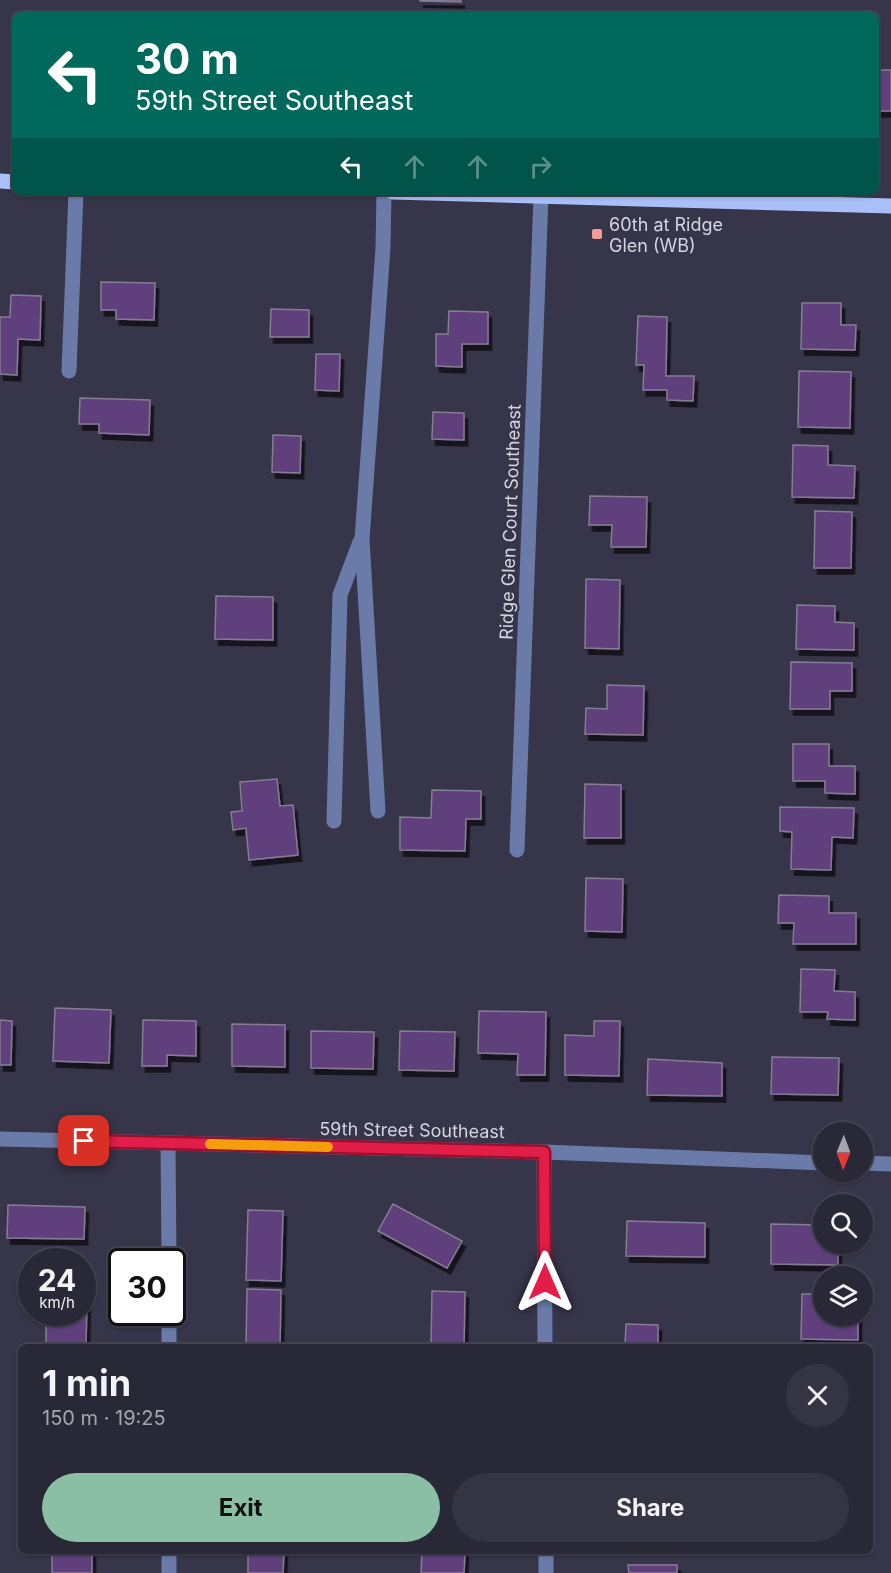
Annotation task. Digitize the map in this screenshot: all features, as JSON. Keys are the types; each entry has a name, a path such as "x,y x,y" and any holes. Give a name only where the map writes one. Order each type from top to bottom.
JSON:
{"main road":[{"path":"505,195 891,206"}],"street":[{"path":"69,371 76,195"},
{"path":"378,811 362,539 383,248 384,195"},
{"name":"Ridge Glen Court Southeast","path":"517,850 542,196"},
{"path":"334,821 340,595 362,539"},
{"name":"59th Street Southeast","path":"0,1139 544,1152 813,1162"},
{"path":"168,1143 169,1248"},
{"path":"544,1152 545,1344"},
{"path":"873,1163 891,1164"},
{"path":"169,1326 169,1344"},
{"path":"169,1554 170,1573"},
{"path":"546,1554 546,1573"}],"building":[{"path":"461,0 461,2 420,1"},
{"path":"879,70 891,70 891,111 879,111"},
{"path":"101,282 155,283 154,320 116,319 116,310 101,310"},
{"path":"11,295 41,296 40,340 18,339 17,375 0,374 0,317 10,317"},
{"path":"802,303 841,303 841,325 856,325 855,350 801,349"},
{"path":"271,309 309,310 309,337 270,337"},
{"path":"449,311 488,312 488,344 462,344 462,367 436,366 436,334 448,334"},
{"path":"638,316 667,317 666,376 694,376 693,401 667,400 667,390 643,390 644,365 636,365"},
{"path":"316,354 340,354 339,391 315,390"},
{"path":"799,371 851,372 850,428 798,427"},
{"path":"80,398 150,400 149,435 99,433 99,424 79,424"},
{"path":"433,412 464,413 464,440 432,439"},
{"path":"273,435 301,436 300,473 272,472"},
{"path":"793,445 828,446 828,465 855,466 854,498 792,497"},
{"path":"590,496 647,497 646,547 611,547 612,525 589,525"},
{"path":"815,511 852,512 851,568 814,568"},
{"path":"586,579 620,580 619,649 585,648"},
{"path":"216,596 273,597 273,640 215,639"},
{"path":"797,605 835,606 835,622 854,623 854,650 796,649"},
{"path":"791,662 852,663 852,691 830,691 830,709 790,709"},
{"path":"607,685 644,686 643,735 585,734 586,708 607,709"},
{"path":"793,744 829,744 829,766 855,766 855,794 825,793 825,781 793,781"},
{"path":"277,779 280,806 293,805 298,855 249,860 246,828 233,830 231,812 242,811 240,782"},
{"path":"585,784 621,785 621,838 584,838"},
{"path":"432,790 481,791 481,819 466,819 465,851 400,850 400,817 431,818"},
{"path":"780,807 854,808 853,838 832,837 831,870 791,869 792,832 780,831"},
{"path":"586,878 623,879 622,932 585,931"},
{"path":"779,895 829,896 829,913 856,913 856,944 793,944 794,923 778,923"},
{"path":"801,969 835,970 834,991 855,992 855,1020 827,1019 828,1012 800,1012"},
{"path":"55,1008 111,1010 109,1063 53,1061"},
{"path":"479,1011 546,1012 545,1075 517,1075 518,1054 478,1053"},
{"path":"0,1020 12,1021 11,1065 0,1065"},
{"path":"143,1020 196,1021 196,1056 167,1055 167,1066 142,1066"},
{"path":"594,1021 620,1021 619,1076 565,1075 565,1035 594,1036"},
{"path":"232,1024 285,1025 285,1067 232,1066"},
{"path":"311,1031 374,1032 373,1069 311,1068"},
{"path":"400,1031 455,1032 454,1071 399,1070"},
{"path":"772,1057 839,1058 838,1095 771,1094"},
{"path":"648,1059 722,1063 722,1096 647,1095"},
{"path":"393,1204 462,1241 447,1268 378,1231"},
{"path":"8,1205 85,1207 84,1239 7,1238"},
{"path":"248,1210 283,1211 281,1281 246,1280"},
{"path":"627,1221 705,1223 705,1257 626,1256"},
{"path":"771,1224 813,1225 813,1254 838,1254 838,1265 771,1264"},
{"path":"247,1289 281,1290 280,1344 246,1344"},
{"path":"432,1291 465,1292 464,1344 431,1344"},
{"path":"802,1294 813,1294 813,1326 858,1326 858,1340 801,1339"},
{"path":"626,1324 658,1325 658,1344 625,1344"},
{"path":"46,1326 86,1326 86,1344 46,1344"},
{"path":"52,1554 92,1554 92,1573 52,1573"},
{"path":"248,1554 284,1554 283,1573 248,1573"},
{"path":"422,1554 465,1554 464,1573 421,1573"},
{"path":"628,1565 677,1565 677,1573 629,1573"}],"slow traffic":[{"path":"210,1144 328,1147"}],"place":[{"name":"60th at Ridge Glen (WB)","path":"597,234"}],"route":[{"path":"84,1141 544,1152 545,1282"}]}
